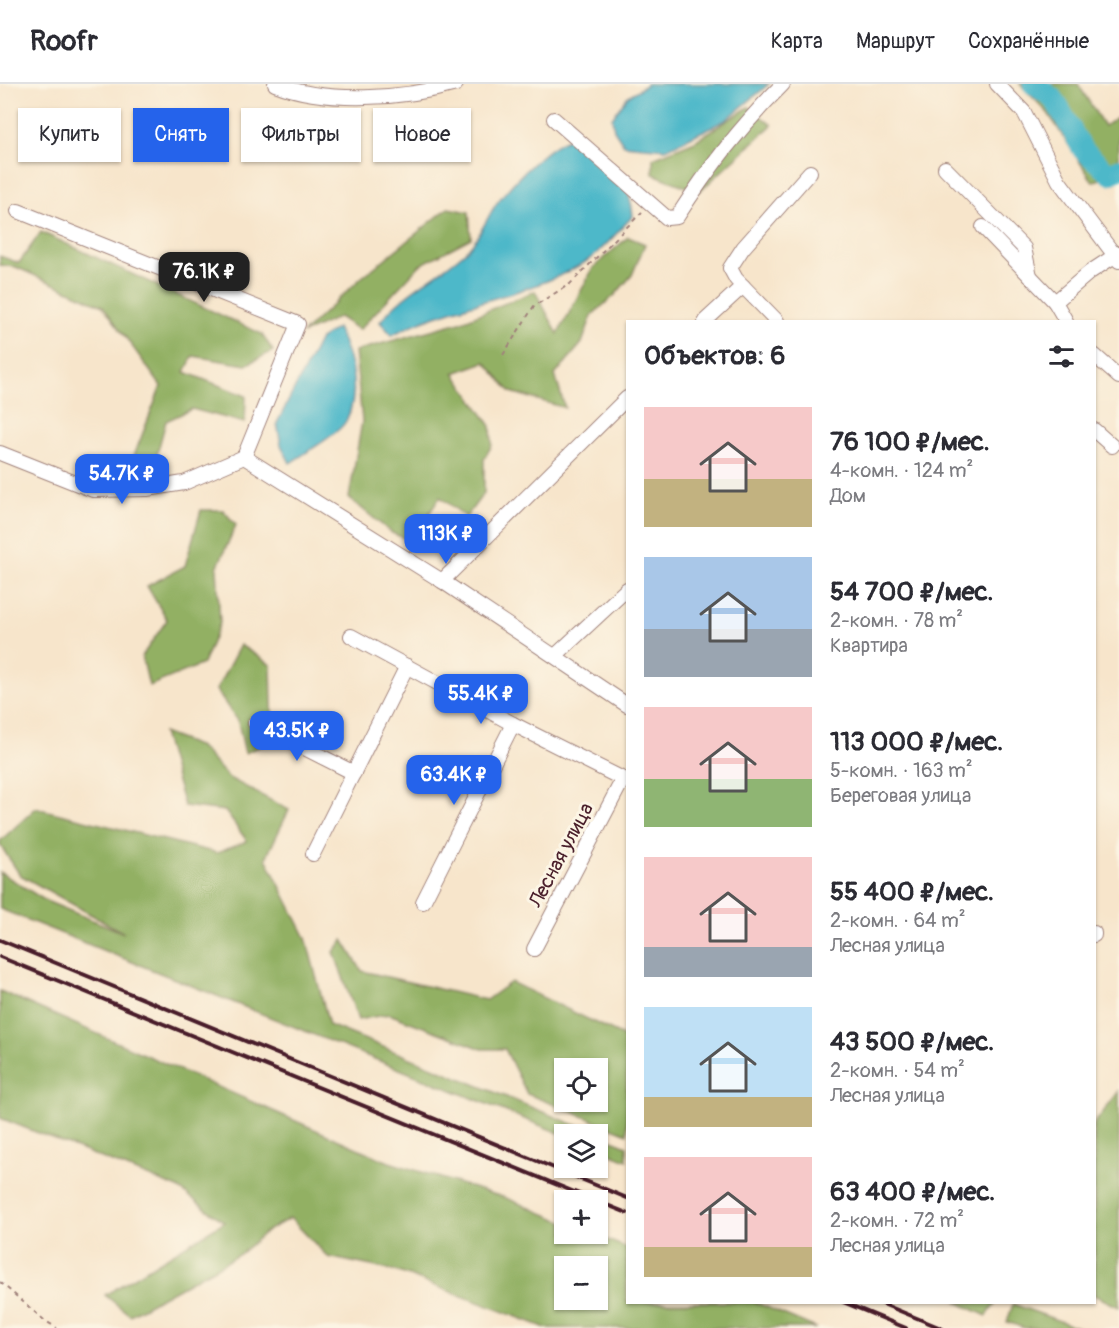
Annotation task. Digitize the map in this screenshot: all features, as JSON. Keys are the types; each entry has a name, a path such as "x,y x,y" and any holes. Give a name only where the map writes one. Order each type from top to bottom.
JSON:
{"street":[{"path":"275,84 333,95 384,98 434,91 456,84"},
{"path":"554,119 667,218 677,218 707,171 743,124 783,84"},
{"path":"997,84 1024,111 1059,181 1117,256 1055,302"},
{"path":"945,168 1024,248 1030,276"},
{"path":"776,320 743,286 730,268 743,248 810,172"},
{"path":"0,453 93,490 147,489 184,483 244,457 298,324 18,211"},
{"path":"983,227 1055,302 1065,320"},
{"path":"706,320 743,286"},
{"path":"1096,357 1119,377"},
{"path":"442,581 626,399"},
{"path":"1096,432 1112,446"},
{"path":"244,457 442,581 626,704"},
{"path":"555,656 626,590"},
{"name":"Лесная улица","path":"351,636 513,724 625,780 534,949"},
{"path":"313,854 407,666"},
{"path":"255,723 354,773"},
{"path":"423,902 513,724"}],"path":[{"path":"503,355 534,306 570,284 650,204"},
{"path":"0,1282 44,1320 57,1328"}],"green space":[{"path":"1020,84 1078,84 1104,126 1119,116 1119,171 1093,182 1048,113"},
{"path":"749,107 772,125 699,192 653,174 653,158 695,141"},
{"path":"448,208 469,212 471,238 420,265 359,330 339,317 302,334 361,278"},
{"path":"41,232 262,334 273,351 246,365 193,356 185,372 246,396 245,423 192,409 166,421 156,458 143,481 127,474 161,386 103,306 16,267 0,265 0,256 19,263"},
{"path":"628,237 645,244 632,275 615,295 592,315 582,343 555,375 565,408 511,392 485,362 454,373 491,426 492,445 484,459 484,493 466,517 440,497 419,529 429,549 392,533 349,498 362,421 355,351 460,322 535,291 558,334 593,268"},
{"path":"201,510 223,510 236,525 217,568 220,623 203,664 149,686 142,656 167,620 147,586 185,566"},
{"path":"240,645 271,665 273,741 245,753 238,722 216,690"},
{"path":"163,733 200,747 229,778 289,810 266,858 306,938 329,1025 573,1124 554,1124 554,1131 0,909 0,872 46,901 124,933 20,875 0,845 0,841 36,808 217,853 247,841 225,811 184,806"},
{"path":"343,940 362,971 486,1000 511,982 626,1038 626,1134 608,1126 608,1124 602,1124 572,1112 608,1112 608,1058 554,1058 554,1105 527,1094 505,1049 482,1049 389,1014 358,1020 334,952"},
{"path":"0,991 389,1162 506,1198 554,1218 554,1244 608,1244 608,1240 626,1248 626,1304 760,1304 816,1328 546,1328 396,1271 328,1257 290,1218 267,1231 240,1254 130,1315 105,1295 224,1222 178,1188 0,1118"},
{"path":"1119,1091 1119,1307 1096,1296 1096,1121"},
{"path":"608,1138 626,1146 626,1160 608,1152"},
{"path":"960,1304 995,1304 987,1316"},
{"path":"1013,1304 1079,1328 1024,1328 1007,1322"}],"water":[{"path":"647,84 769,84 726,120 666,149 624,145 614,130 612,118 627,97"},
{"path":"572,138 621,179 631,202 633,216 596,254 559,276 439,315 392,335 380,322 389,311 468,249 497,203 521,175 553,147"},
{"path":"337,328 350,362 352,374 353,398 350,410 346,421 336,432 290,463 281,445 277,423 320,339"}],"waterway":[{"path":"1033,84 1054,99 1083,150 1110,174 1119,169"}],"railway":[{"path":"0,940 626,1198"},
{"path":"0,957 570,1190"},
{"path":"608,1205 626,1213"},
{"path":"848,1304 906,1328"},
{"path":"883,1304 941,1328"}]}
